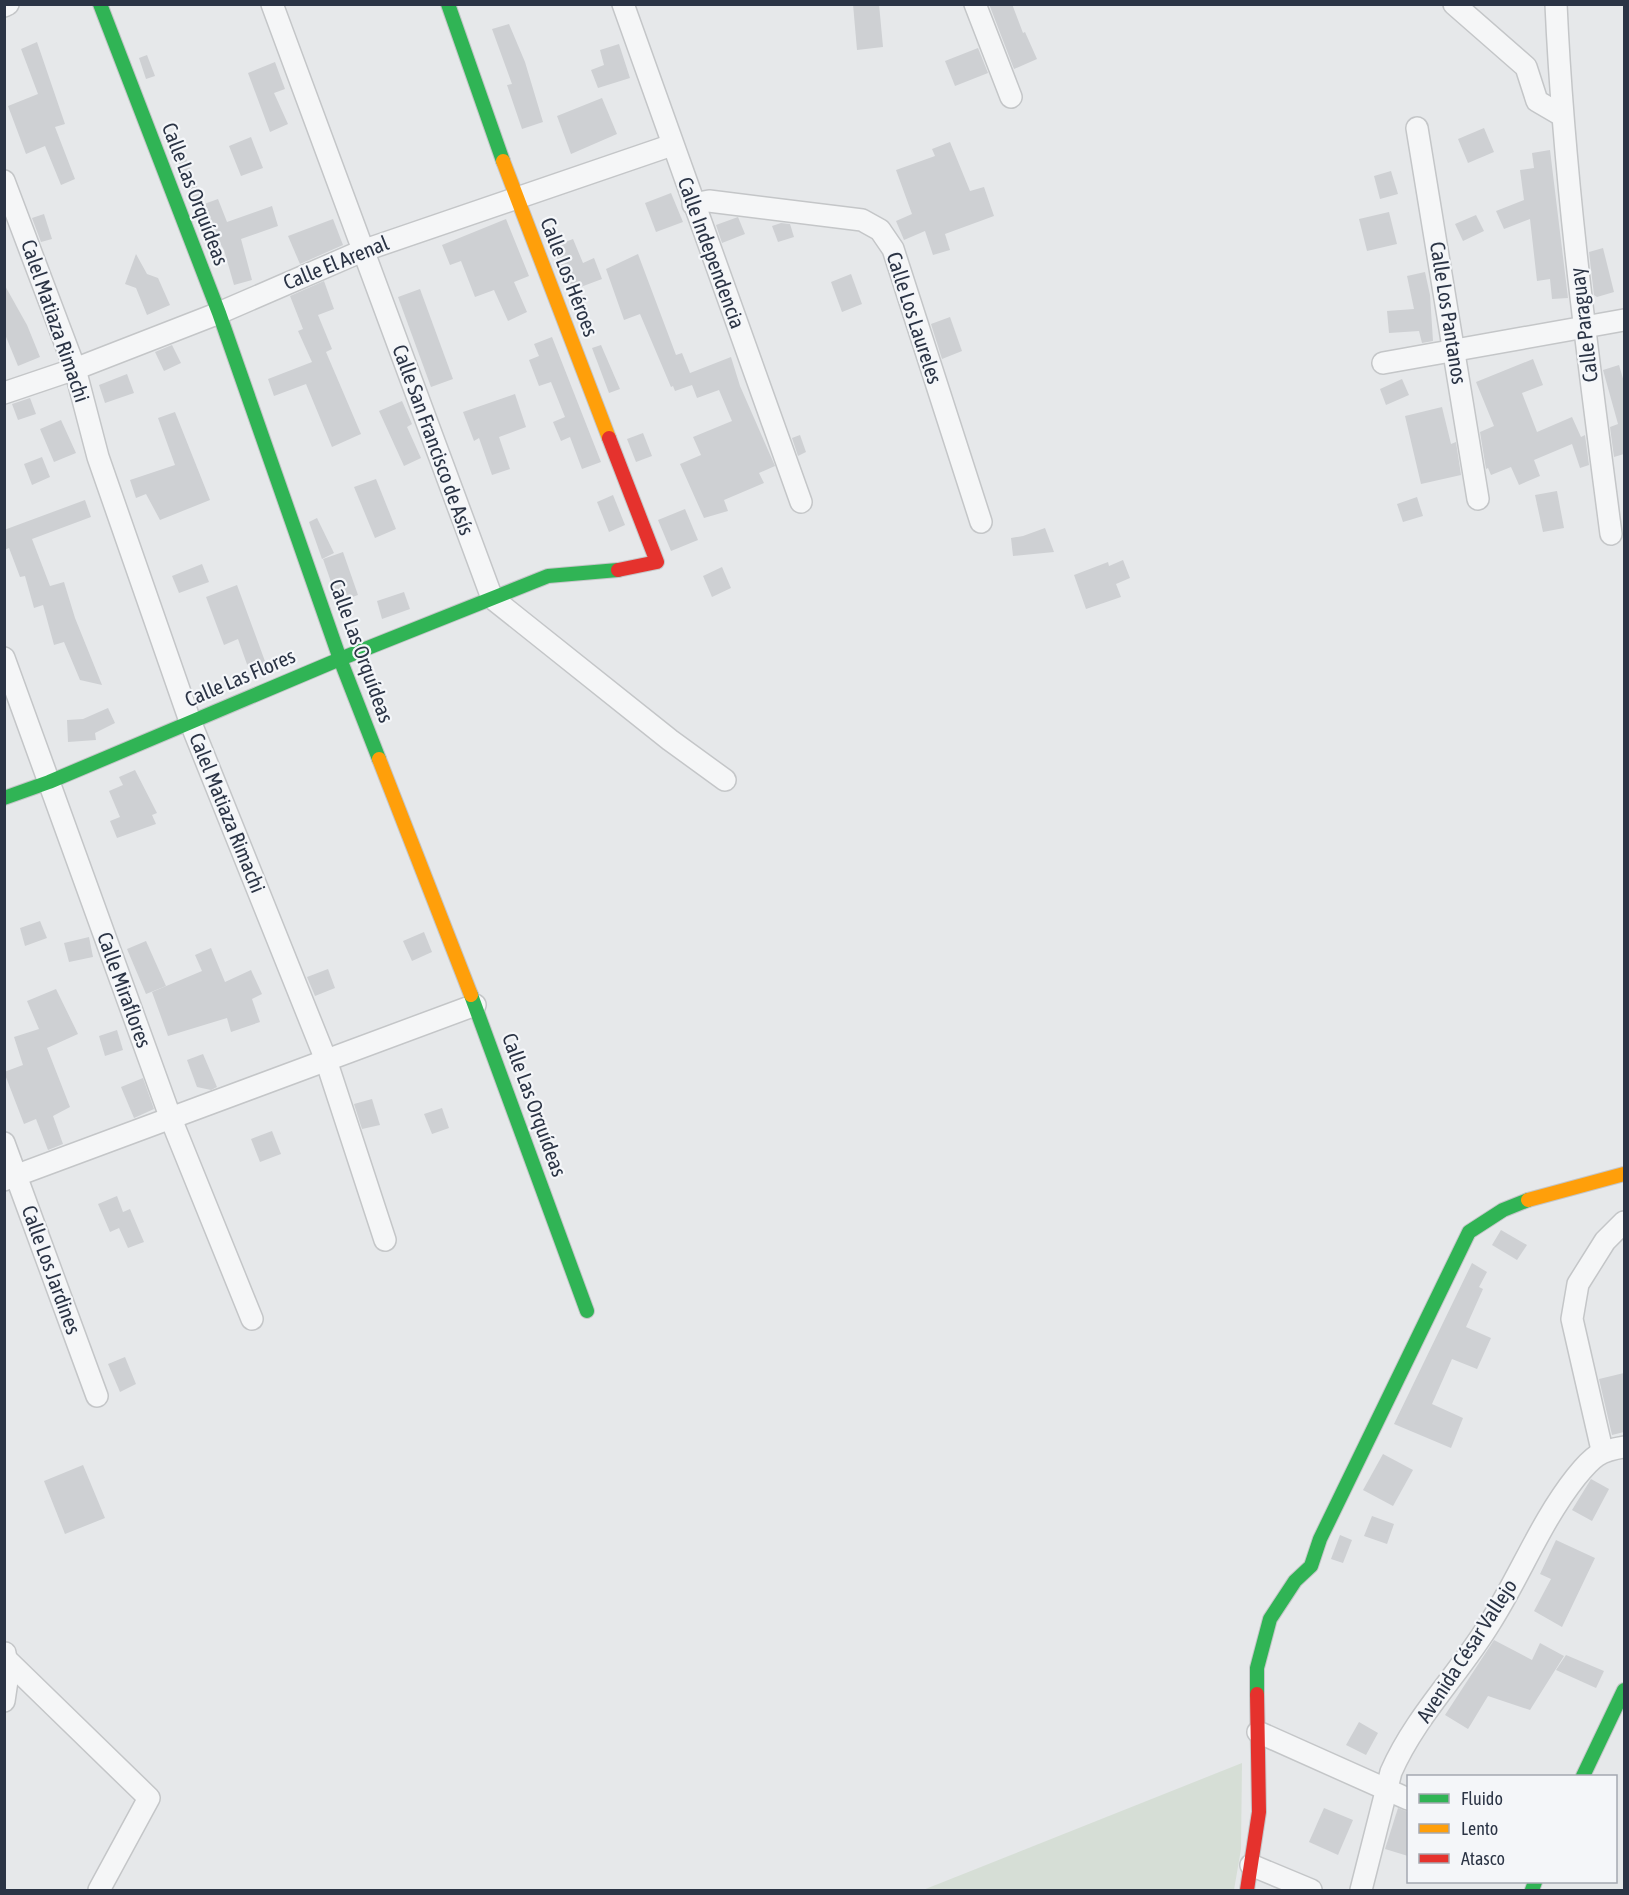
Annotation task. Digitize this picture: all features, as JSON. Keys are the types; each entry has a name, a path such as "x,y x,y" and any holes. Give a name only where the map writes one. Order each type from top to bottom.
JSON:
{"street":[{"name":"Calle Las Orquídeas","path":"100,4 219,313 340,659 475,1005 586,1311"},
{"name":"Calle San Francisco de Asís","path":"272,4 492,598"},
{"name":"Calle Los Héroes","path":"448,4 516,198 657,562"},
{"name":"Calle Independencia","path":"623,4 801,502"},
{"path":"975,4 1011,97"},
{"path":"1454,4 1526,67 1537,101 1561,115"},
{"name":"Calle Paraguay","path":"1556,4 1561,115 1584,327 1611,534"},
{"name":"Calle Los Pantanos","path":"1417,128 1478,499"},
{"name":"Calle El Arenal","path":"4,393 75,369 219,313 362,250 672,145"},
{"name":"Calel Matiaza Rimachi","path":"4,181 75,369 98,457 190,721 326,1060 385,1240"},
{"name":"Calle Los Laureles","path":"693,204 709,201 862,220 880,230 892,249 981,522"},
{"path":"1383,363 1624,320"},
{"name":"Calle Las Flores","path":"4,798 49,782 340,659 548,576 603,573 657,562"},
{"path":"492,598 670,740 725,780"},
{"name":"Calle Miraflores","path":"4,657 171,1119 252,1319"},
{"path":"10,1178 475,1005"},
{"name":"Calle Los Jardines","path":"4,1143 10,1178 97,1396"},
{"path":"1247,1890 1259,1812 1257,1668 1270,1619 1289,1588 1311,1566 1320,1539 1468,1232 1484,1219 1522,1202 1583,1183 1624,1174"},
{"path":"1624,1222 1605,1241 1578,1284 1572,1319 1602,1450 1624,1448"},
{"name":"Avenida César Vallejo","path":"1361,1890 1386,1789 1398,1757 1443,1687 1490,1624 1561,1497 1577,1475 1602,1450"},
{"path":"4,1701 8,1674 5,1655"},
{"path":"5,1655 148,1798 99,1890"},
{"path":"1583,1775 1624,1690"},
{"path":"1258,1732 1407,1799"},
{"path":"1251,1865 1311,1890"}],"shaded area":[{"path":"1242,1763 1241,1849 1234,1890 923,1890"}],"building":[{"path":"853,4 879,4 883,47 857,50"},
{"path":"989,4 1012,4 1023,33 1025,32 1037,59 1014,69"},
{"path":"509,24 525,62 543,122 522,129 507,85 512,84 492,29"},
{"path":"37,42 65,124 55,127 75,179 61,185 45,146 26,154 8,106 38,94 21,49"},
{"path":"619,44 630,78 598,88 591,70 604,65 600,50"},
{"path":"978,48 988,73 955,86 945,61"},
{"path":"147,55 155,76 146,79 139,58"},
{"path":"275,62 285,89 274,93 288,124 270,132 248,73"},
{"path":"602,98 617,134 571,154 557,116"},
{"path":"1484,128 1494,152 1468,163 1458,139"},
{"path":"251,137 263,168 241,176 229,146"},
{"path":"950,142 970,191 984,187 994,216 945,234 950,250 933,255 925,231 904,240 896,221 912,214 896,170 935,156 932,149"},
{"path":"182,148 204,204 218,199 227,222 272,206 278,226 241,239 252,280 234,285 224,250 214,232 218,244 211,247 174,151"},
{"path":"1550,150 1568,298 1552,299 1550,279 1537,281 1530,219 1504,229 1496,211 1524,200 1520,170 1534,168 1532,153"},
{"path":"1391,171 1398,194 1380,199 1374,176"},
{"path":"671,193 683,222 656,232 645,203"},
{"path":"1389,212 1397,244 1367,251 1359,219"},
{"path":"44,214 52,239 41,242 32,218"},
{"path":"1476,215 1484,231 1463,241 1455,224"},
{"path":"738,217 745,234 722,243 716,225"},
{"path":"333,219 343,245 300,264 288,236"},
{"path":"506,219 529,276 514,282 527,312 508,321 494,290 475,297 461,261 450,265 442,245"},
{"path":"781,223 790,224 794,237 778,242 772,226"},
{"path":"573,239 583,263 594,258 602,279 570,291 553,247"},
{"path":"1603,248 1614,292 1597,297 1594,295 1589,252"},
{"path":"136,254 147,274 158,278 170,305 147,315 136,288 125,284"},
{"path":"638,254 676,355 682,353 690,373 731,357 740,386 775,466 759,473 764,483 724,500 728,511 704,518 680,464 701,455 693,437 732,421 719,390 697,398 692,385 675,391 673,386 671,387 640,314 624,320 606,269"},
{"path":"1425,272 1430,295 1433,341 1422,343 1419,331 1389,333 1387,311 1414,309 1407,276"},
{"path":"851,274 862,304 842,312 831,282"},
{"path":"324,281 334,309 318,315 332,349 326,352 361,434 332,447 306,384 274,396 268,379 312,362 298,331 303,329 290,296"},
{"path":"4,284 27,325 40,357 18,366 4,332"},
{"path":"420,289 453,379 431,387 398,297"},
{"path":"950,317 962,351 942,359 931,324"},
{"path":"552,337 601,462 582,469 570,437 561,441 553,422 565,417 551,382 539,386 529,360 539,356 534,344"},
{"path":"172,345 181,363 164,371 155,352"},
{"path":"601,345 620,389 609,393 592,348"},
{"path":"1533,359 1543,385 1522,393 1537,432 1572,417 1581,437 1585,435 1589,465 1580,468 1572,444 1534,460 1540,476 1519,485 1511,467 1491,475 1488,468 1486,469 1480,432 1494,426 1476,382"},
{"path":"1619,365 1624,382 1624,454 1614,457 1610,427 1618,424 1603,370"},
{"path":"127,374 134,393 105,403 99,385"},
{"path":"1402,379 1409,395 1386,405 1380,389"},
{"path":"515,394 526,427 499,437 510,469 492,475 479,438 474,441 463,412"},
{"path":"30,398 36,414 18,420 12,404"},
{"path":"402,401 412,424 407,427 421,458 404,466 379,411"},
{"path":"1442,407 1451,444 1456,442 1461,475 1421,484 1405,416"},
{"path":"175,412 210,500 160,520 146,494 136,498 130,480 175,465 158,418"},
{"path":"61,420 76,453 54,462 40,429"},
{"path":"643,433 652,456 636,462 627,439"},
{"path":"800,435 806,452 798,456 792,438"},
{"path":"42,457 50,477 32,485 24,464"},
{"path":"376,479 396,529 375,538 354,487"},
{"path":"1557,491 1564,528 1543,532 1535,495"},
{"path":"613,495 625,525 609,532 597,502"},
{"path":"1417,497 1423,516 1403,522 1397,504"},
{"path":"85,500 91,517 32,539 50,586 64,582 75,618 102,685 80,680 64,642 54,645 43,605 34,608 25,576 20,577 9,548 4,550 4,530"},
{"path":"685,509 698,540 671,551 658,520"},
{"path":"317,518 334,553 322,559 309,522"},
{"path":"1045,528 1054,552 1013,556 1011,538"},
{"path":"343,552 358,595 338,602 323,559"},
{"path":"1123,560 1130,578 1116,584 1121,597 1086,609 1074,575 1108,562 1109,566"},
{"path":"202,564 209,582 179,593 172,576"},
{"path":"722,567 731,588 712,597 703,576"},
{"path":"237,585 266,664 249,670 238,639 224,645 206,597"},
{"path":"404,592 410,609 382,619 377,601"},
{"path":"108,708 115,723 95,733 96,740 68,742 67,720 83,719"},
{"path":"135,770 157,813 152,815 156,824 117,838 110,821 120,817 109,791 123,785 119,777"},
{"path":"40,921 47,938 25,946 20,928"},
{"path":"424,932 432,952 412,961 403,941"},
{"path":"89,937 93,957 69,962 64,943"},
{"path":"146,941 166,986 146,994 127,949"},
{"path":"211,948 225,982 251,970 262,994 252,999 260,1022 231,1032 227,1018 168,1036 152,992 202,971 195,955"},
{"path":"328,969 335,988 315,996 307,977"},
{"path":"56,989 78,1034 47,1048 70,1107 53,1116 63,1144 48,1150 36,1119 24,1124 4,1072 23,1065 14,1037 39,1029 27,1001"},
{"path":"117,1030 123,1050 105,1056 99,1036"},
{"path":"203,1054 217,1087 211,1090 197,1087 187,1060"},
{"path":"143,1078 154,1109 134,1118 121,1087"},
{"path":"372,1099 380,1125 362,1129 354,1104"},
{"path":"442,1108 449,1128 432,1134 424,1114"},
{"path":"272,1131 281,1154 260,1162 251,1139"},
{"path":"117,1196 123,1212 130,1209 144,1242 128,1248 119,1228 110,1232 98,1204"},
{"path":"1501,1230 1527,1245 1517,1260 1492,1245"},
{"path":"1472,1263 1487,1272 1479,1287 1483,1289 1466,1327 1491,1338 1477,1369 1452,1359 1432,1404 1463,1418 1451,1448 1394,1424"},
{"path":"125,1357 136,1384 120,1392 108,1364"},
{"path":"1624,1373 1624,1432 1612,1435 1599,1379"},
{"path":"1383,1454 1413,1470 1393,1506 1363,1490"},
{"path":"83,1465 105,1518 65,1534 44,1481"},
{"path":"1591,1479 1609,1489 1592,1521 1572,1510"},
{"path":"1372,1516 1394,1524 1387,1544 1364,1536"},
{"path":"1340,1535 1352,1540 1343,1563 1331,1559"},
{"path":"1556,1540 1595,1558 1562,1627 1534,1611 1551,1579 1540,1574"},
{"path":"1494,1640 1532,1660 1540,1643 1564,1656 1530,1710 1488,1696 1468,1729 1445,1715"},
{"path":"1566,1655 1604,1671 1596,1688 1556,1670"},
{"path":"1359,1722 1378,1733 1366,1755 1346,1745"},
{"path":"1324,1808 1353,1820 1338,1855 1309,1842"},
{"path":"1398,1808 1407,1812 1407,1856 1385,1849"}],"traffic: fast":[{"path":"100,4 219,313 340,659 379,759"},
{"path":"448,4 503,161"},
{"path":"4,798 49,782 340,659 548,576 618,570"},
{"path":"471,995 587,1311"},
{"path":"1257,1694 1257,1668 1270,1619 1295,1581 1311,1566 1320,1539 1469,1232 1503,1210 1528,1200"},
{"path":"1583,1775 1624,1690"},
{"path":"1532,1890 1535,1883"}],"traffic: slow":[{"path":"503,161 609,438"},
{"path":"379,759 471,995"},
{"path":"1528,1200 1624,1174"}],"traffic: jam":[{"path":"609,438 657,562 618,570"},
{"path":"1247,1890 1259,1812 1257,1694"}]}
